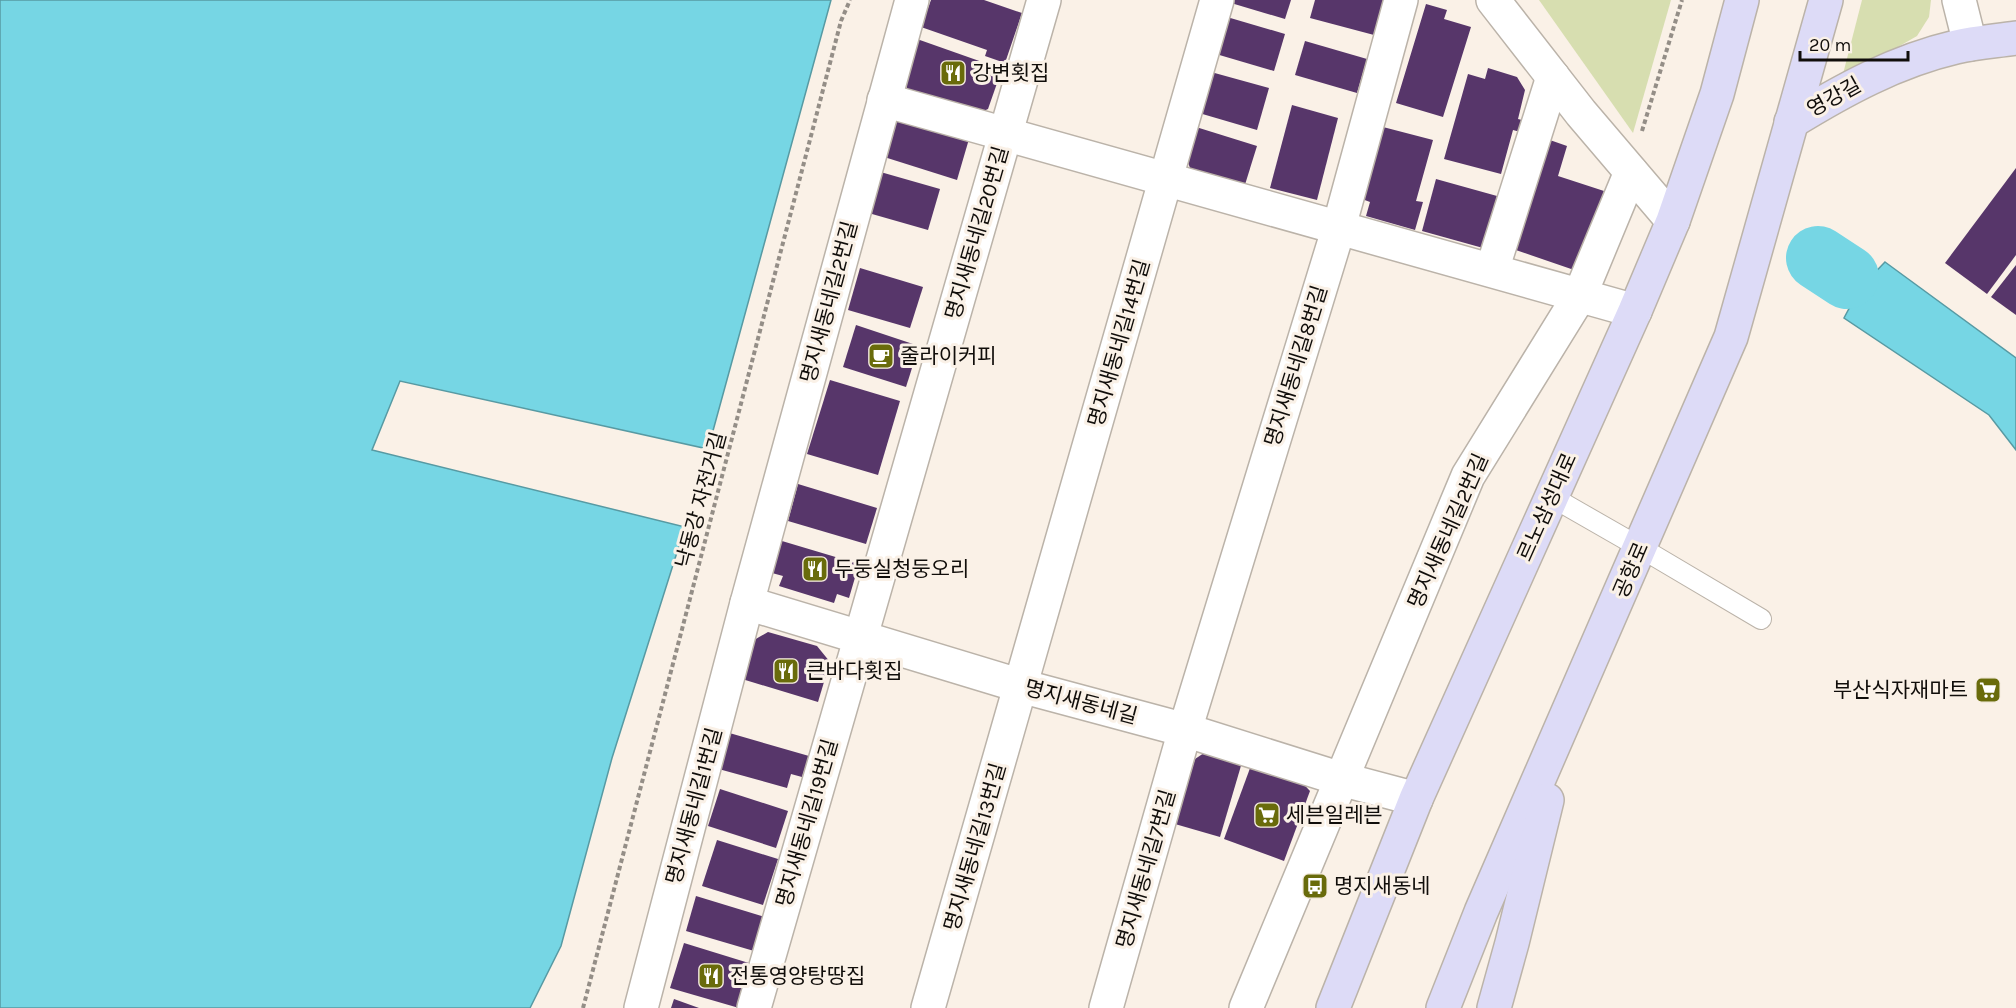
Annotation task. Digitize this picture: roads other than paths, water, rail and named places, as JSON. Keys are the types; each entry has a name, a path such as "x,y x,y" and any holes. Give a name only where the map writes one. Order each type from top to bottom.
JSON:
{"main road":[{"name":"르노삼성대로","path":"1333,1008 1416,799 1635,311 1673,221 1717,94 1742,0"},
{"path":"1791,122 1826,0"},
{"name":"영강길","path":"1791,122 1859,82 1930,54 1970,44 2016,38"},
{"name":"공항로","path":"1443,1008 1481,912 1731,337 1791,122"},
{"path":"1494,1008 1567,717"}],"street":[{"name":"명지새동네길2번길","path":"747,603 912,0"},
{"name":"명지새동네길20번길","path":"861,638 1044,0"},
{"name":"명지새동네길14번길","path":"1021,686 1217,0"},
{"name":"명지새동네길8번길","path":"1185,730 1339,226 1401,0"},
{"path":"1493,0 1581,113 1673,221"},
{"path":"1959,0 1970,44"},
{"path":"1492,270 1553,77"},
{"path":"884,100 1635,311"},
{"name":"명지새동네길2번길","path":"1341,779 1468,476 1580,295 1631,172"},
{"name":"명지새동네길","path":"747,603 1021,686 1185,730 1341,779 1416,799"},
{"name":"명지새동네길1번길","path":"641,1008 747,603"},
{"name":"명지새동네길19번길","path":"754,1008 861,638"},
{"name":"명지새동네길13번길","path":"928,1008 1021,686"},
{"name":"명지새동네길7번길","path":"1106,1008 1185,730"},
{"path":"1246,1008 1341,779"}],"lane":[{"path":"1552,497 1761,619"}],"water":[{"path":"0,0 831,0 708,449 400,381 372,450 685,527 612,758 561,946 530,1008 0,1008"},
{"path":"1885,262 2016,358 2016,450 1989,415 1844,318 1860,288"}],"waterway":[{"path":"1818,258 1847,277"}],"place":[{"name":"강변횟집","path":"953,73"},
{"name":"줄라이커피","path":"881,356"},
{"name":"두둥실청둥오리","path":"815,569"},
{"name":"큰바다횟집","path":"786,671"},
{"name":"부산식자재마트","path":"1988,690"},
{"name":"세븐일레븐","path":"1267,815"},
{"name":"명지새동네","path":"1315,886"},
{"name":"전통영양탕땅집","path":"711,976"}]}
